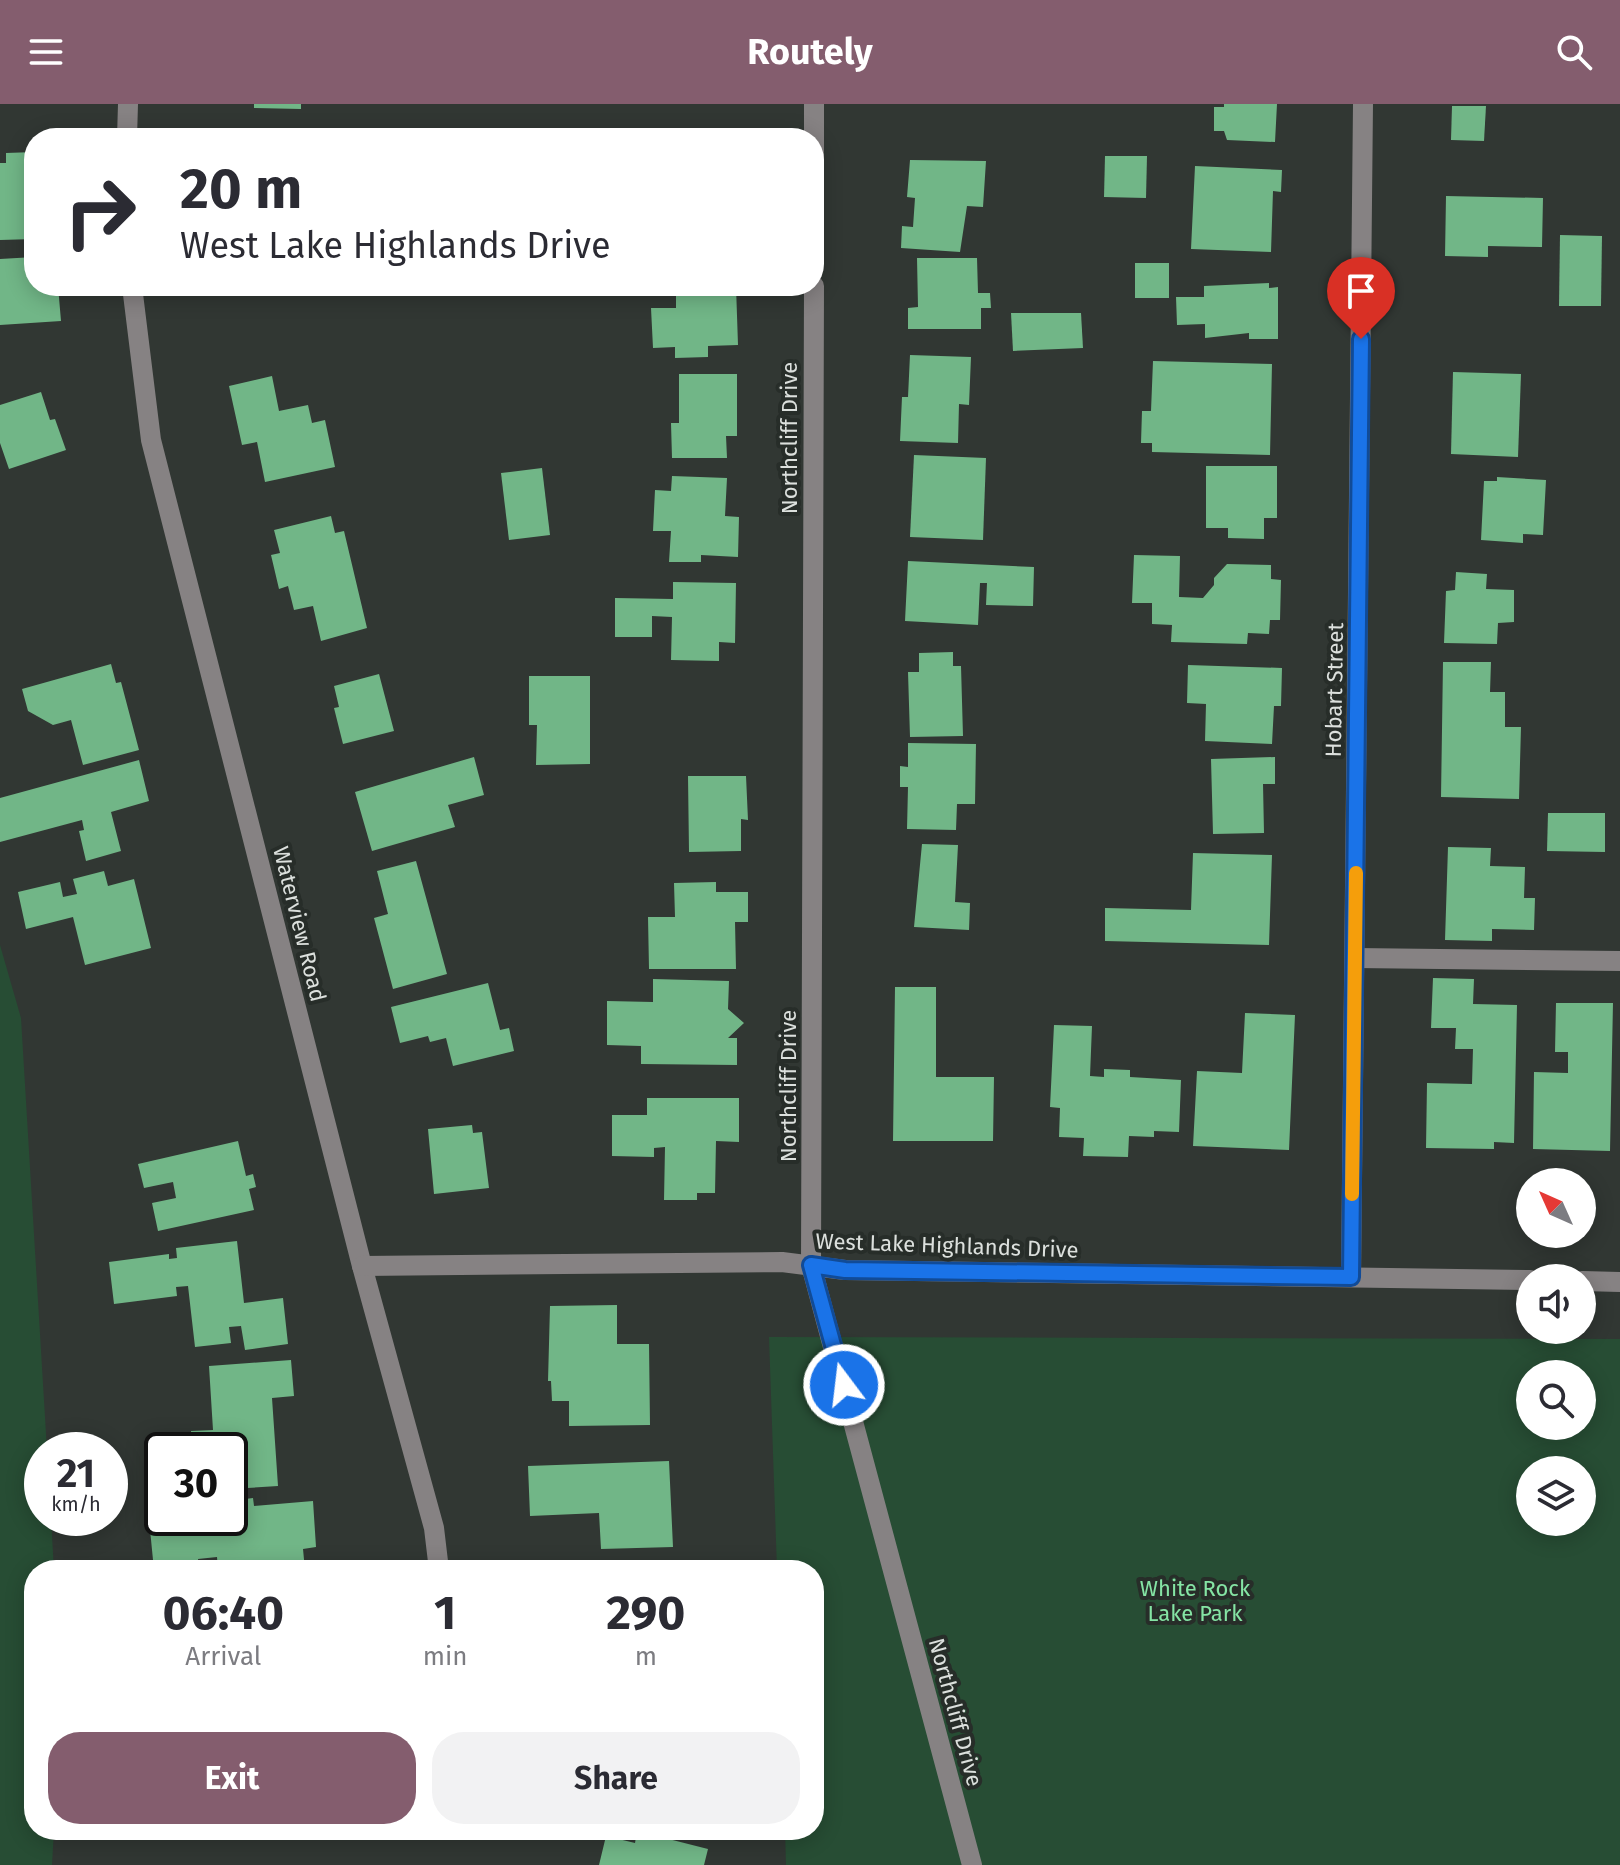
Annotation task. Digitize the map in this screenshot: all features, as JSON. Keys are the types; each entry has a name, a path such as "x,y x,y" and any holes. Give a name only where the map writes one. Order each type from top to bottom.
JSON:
{"street":[{"path":"127,128 128,104"},
{"path":"814,104 814,128"},
{"name":"Hobart Street","path":"1351,1277 1363,104"},
{"name":"Waterview Road","path":"133,296 151,440 362,1266 434,1528 438,1560"},
{"name":"Northcliff Drive","path":"814,296 811,1265 972,1865"},
{"path":"1355,958 1620,961"},
{"name":"West Lake Highlands Drive","path":"362,1266 782,1262 861,1270 1516,1280"},
{"path":"1596,1281 1620,1282"}],"green space":[{"path":"0,945 21,1018 46,1432 24,1432 24,1536 52,1536 53,1560 24,1560 24,1840 53,1840 52,1865 0,1865"},
{"name":"White Rock Lake Park","path":"769,1337 1516,1339 1516,1344 1596,1344 1596,1339 1620,1339 1620,1865 786,1865 785,1840 824,1840 824,1560 777,1560"}],"building":[{"path":"254,104 301,104 301,109 254,108"},
{"path":"1224,104 1277,104 1275,142 1227,140 1224,131 1214,131 1214,107 1224,107"},
{"path":"1452,106 1486,106 1484,141 1451,140"},
{"path":"24,152 24,239 0,240 0,163 6,163 6,153"},
{"path":"1105,156 1147,156 1146,198 1104,197"},
{"path":"910,160 986,161 983,207 967,206 960,252 901,248 902,226 913,227 915,198 907,197"},
{"path":"1195,166 1282,170 1281,192 1273,191 1271,252 1191,249"},
{"path":"1446,196 1543,198 1542,247 1488,246 1488,257 1445,256"},
{"path":"1560,235 1602,236 1601,306 1559,306"},
{"path":"24,258 24,296 59,296 61,321 0,325 0,259"},
{"path":"917,258 977,258 978,293 990,293 991,308 981,308 981,329 908,329 908,308 918,307"},
{"path":"1135,263 1169,263 1169,298 1135,298"},
{"path":"1269,283 1269,288 1278,287 1278,339 1249,339 1249,333 1205,338 1205,324 1177,325 1176,297 1204,297 1204,286"},
{"path":"676,296 736,296 738,345 708,346 708,357 675,358 675,347 653,348 651,308 676,308"},
{"path":"1011,313 1081,313 1083,348 1013,351"},
{"path":"910,355 971,357 969,405 959,404 958,443 900,441 902,397 908,397"},
{"path":"1153,361 1272,364 1270,455 1152,452 1152,443 1141,443 1142,411 1151,411"},
{"path":"1453,372 1521,374 1518,457 1451,454"},
{"path":"679,374 737,374 737,436 726,436 727,458 672,458 671,423 679,423"},
{"path":"272,376 279,411 308,405 312,423 325,420 335,467 265,482 257,442 242,445 229,386"},
{"path":"41,392 50,420 55,419 66,450 9,469 0,443 0,405"},
{"path":"914,455 986,458 983,540 910,537"},
{"path":"1206,466 1277,466 1277,518 1264,518 1264,539 1228,538 1228,528 1206,528"},
{"path":"542,468 550,535 509,540 501,473"},
{"path":"672,476 727,478 725,516 739,517 738,557 701,555 701,562 669,562 671,531 653,531 655,490 671,491"},
{"path":"1497,477 1546,480 1543,535 1523,534 1523,543 1481,540 1484,481 1497,481"},
{"path":"331,516 335,533 344,531 367,628 321,641 313,606 294,610 288,586 279,589 271,555 280,553 274,530"},
{"path":"1134,555 1180,556 1179,597 1203,598 1214,585 1214,578 1227,564 1271,565 1271,579 1281,580 1280,620 1270,620 1269,634 1248,633 1247,644 1171,642 1172,625 1152,624 1152,603 1132,603"},
{"path":"908,561 1034,567 1033,606 986,605 987,583 980,583 978,625 905,621"},
{"path":"1456,572 1487,574 1486,589 1514,590 1514,622 1498,623 1497,644 1444,643 1446,591 1455,590"},
{"path":"673,582 736,583 735,643 719,642 719,661 671,660 672,617 652,616 652,637 615,637 615,598 673,599"},
{"path":"953,652 953,666 961,666 963,736 910,737 908,672 919,672 919,653"},
{"path":"1443,662 1491,662 1490,692 1505,692 1505,727 1521,727 1519,799 1441,797"},
{"path":"111,664 116,683 121,682 139,750 83,765 71,720 53,725 28,711 22,689"},
{"path":"1188,665 1282,668 1281,706 1274,706 1272,744 1205,741 1206,704 1187,703"},
{"path":"379,674 394,731 343,744 334,708 339,707 334,686"},
{"path":"529,676 590,676 590,764 536,765 537,725 529,725"},
{"path":"908,743 976,744 975,804 957,804 956,830 907,829 908,787 900,787 900,766 908,767"},
{"path":"474,757 484,795 448,805 455,827 372,851 355,792"},
{"path":"1275,757 1275,784 1263,784 1264,833 1213,834 1211,759"},
{"path":"139,760 149,801 111,812 121,851 86,861 79,831 84,830 82,820 0,842 0,798"},
{"path":"688,776 746,776 748,820 741,819 741,851 689,852"},
{"path":"1548,813 1605,813 1605,852 1547,851"},
{"path":"922,844 958,845 955,902 970,903 969,930 914,927"},
{"path":"1448,847 1491,848 1490,866 1525,867 1524,898 1535,898 1534,930 1492,929 1492,941 1445,940"},
{"path":"1193,853 1272,855 1269,945 1105,941 1105,908 1191,910"},
{"path":"416,861 447,974 393,989 374,918 388,914 377,871"},
{"path":"104,871 108,886 134,879 151,948 85,965 73,917 26,929 18,892 60,882 63,897 77,894 73,879"},
{"path":"716,882 716,892 748,892 748,922 735,922 736,969 649,969 648,917 675,917 674,883"},
{"path":"1433,978 1474,979 1473,1004 1517,1005 1514,1143 1494,1142 1494,1149 1426,1148 1427,1083 1472,1084 1473,1049 1455,1049 1456,1028 1431,1028"},
{"path":"653,979 729,981 728,1009 744,1023 728,1038 737,1038 737,1065 641,1064 641,1046 607,1045 607,1001 653,1002"},
{"path":"488,983 500,1030 509,1028 514,1051 453,1066 446,1038 430,1042 428,1036 400,1043 391,1007"},
{"path":"895,987 936,987 936,1077 994,1077 993,1141 893,1141"},
{"path":"1556,1003 1613,1003 1610,1151 1533,1149 1534,1072 1568,1073 1568,1052 1555,1052"},
{"path":"1245,1013 1295,1015 1289,1150 1193,1146 1197,1071 1242,1073"},
{"path":"1054,1025 1092,1026 1090,1076 1104,1077 1104,1069 1130,1070 1130,1077 1181,1080 1179,1132 1154,1131 1154,1137 1129,1136 1128,1157 1083,1156 1084,1138 1059,1137 1060,1108 1050,1107"},
{"path":"647,1098 739,1098 739,1142 716,1141 715,1193 697,1193 697,1200 664,1200 665,1147 654,1148 654,1157 612,1156 612,1115 647,1115"},
{"path":"472,1125 473,1133 482,1132 489,1188 434,1194 428,1129"},
{"path":"238,1141 246,1176 253,1174 256,1187 249,1189 254,1210 158,1231 152,1203 176,1198 173,1182 144,1188 138,1164"},
{"path":"237,1241 244,1303 283,1298 288,1344 245,1350 241,1326 229,1327 231,1343 195,1347 188,1286 176,1287 177,1296 114,1304 109,1262 169,1254 169,1259 177,1258 176,1248"},
{"path":"617,1305 617,1344 649,1344 650,1425 569,1426 569,1401 552,1401 551,1381 548,1381 550,1306"},
{"path":"291,1360 294,1396 272,1398 278,1486 248,1488 248,1432 191,1432 213,1430 209,1366"},
{"path":"669,1461 673,1547 601,1549 599,1513 530,1516 528,1466"},
{"path":"253,1498 254,1506 313,1501 316,1547 303,1549 304,1560 217,1560 217,1557 153,1560 151,1536 248,1536 248,1499"},
{"path":"605,1840 635,1843 636,1840 672,1840 708,1849 704,1865 599,1865"}],"slow traffic":[{"path":"1352,1194 1356,873"}],"route":[{"path":"844,1385 811,1265 845,1270 1351,1277 1361,339"}]}
